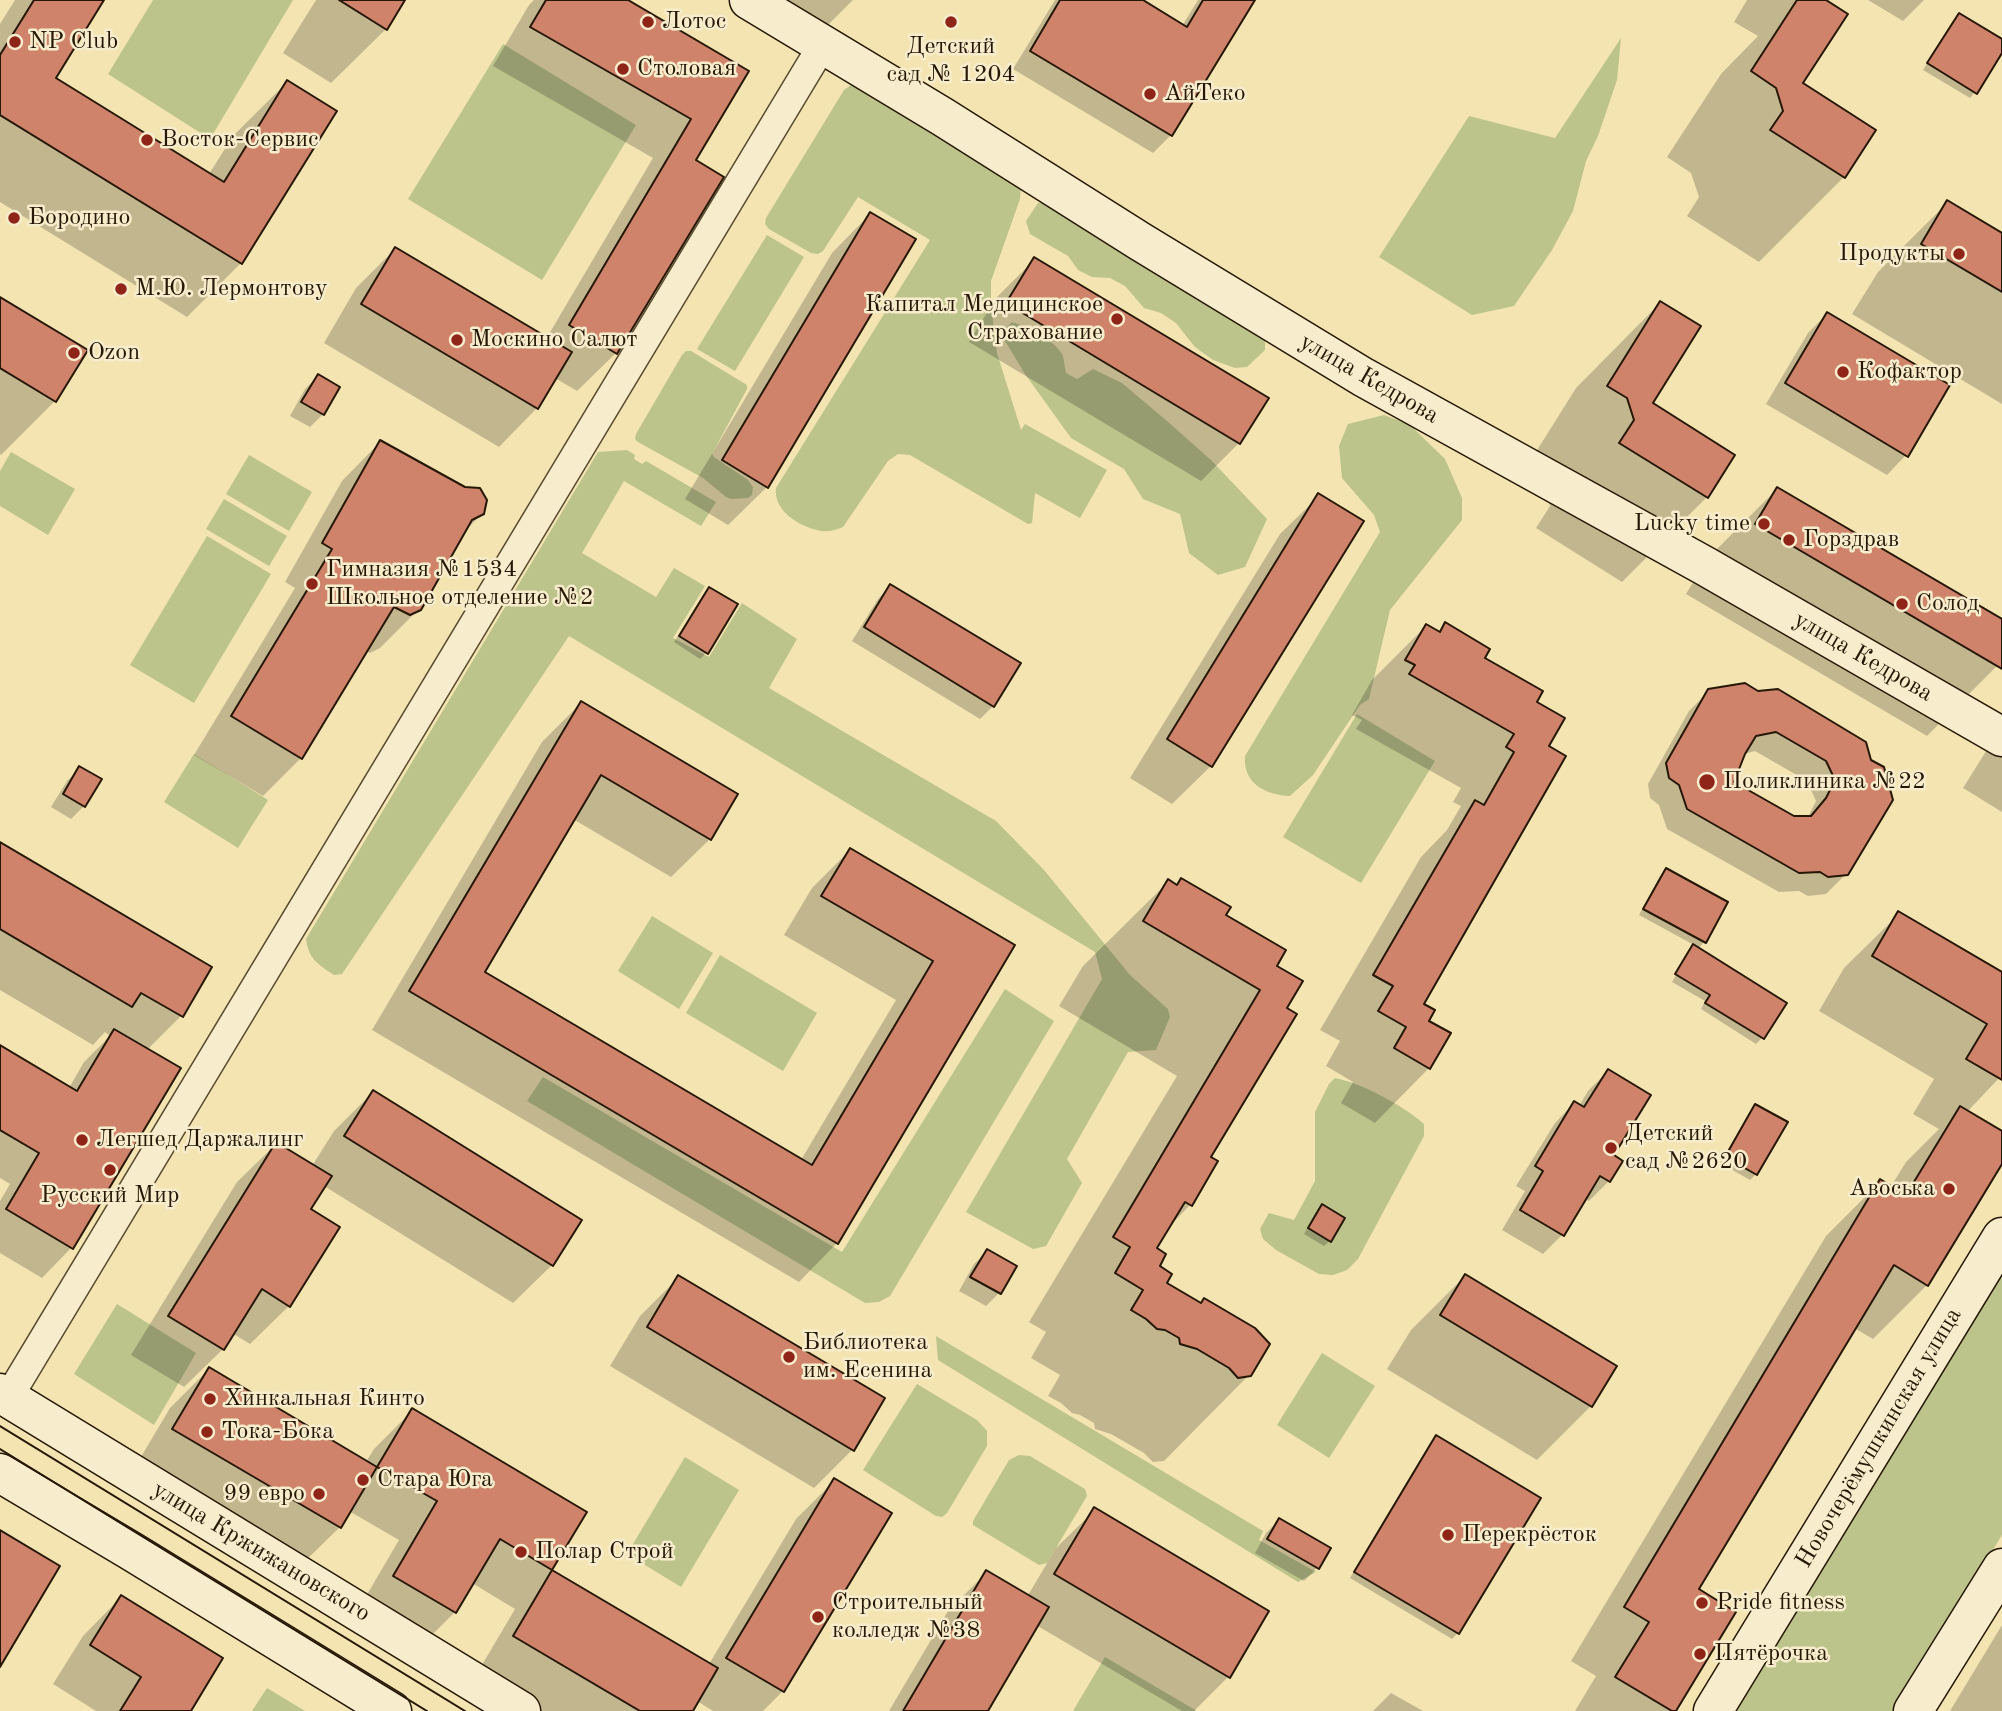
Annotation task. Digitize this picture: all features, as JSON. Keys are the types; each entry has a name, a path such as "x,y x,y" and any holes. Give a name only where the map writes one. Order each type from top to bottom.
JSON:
{"street":[{"name":"улица Кедрова","path":"749,0 1363,377 1706,566 2002,737"},
{"path":"4,1395 822,46"},
{"name":"Новочерёмушкинская улица","path":"1713,1711 2002,1237"},
{"name":"улица Кржижановского","path":"4,1395 521,1711"},
{"path":"0,1473 392,1711"},
{"path":"1913,1711 2002,1568"}],"green space":[{"path":"153,0 293,0 210,139 108,74"},
{"path":"1621,38 1617,80 1598,136 1586,161 1573,211 1552,250 1514,306 1472,315 1379,257 1469,116 1555,138"},
{"path":"503,44 636,125 542,280 408,199"},
{"path":"851,85 860,85 1021,184 1020,199 991,281 997,353 1021,430 1025,424 1107,470 1080,518 1035,493 1032,523 1028,524 910,455 898,454 888,461 843,527 827,531 813,529 790,517 779,504 776,488 930,240 858,197 823,251 818,254 811,253 765,224 766,218 844,90"},
{"path":"1052,201 1265,337 1265,350 1247,367 1235,368 1213,360 1195,347 1176,323 1161,313 1144,308 1125,286 1110,278 1092,277 1078,270 1068,256 1030,234 1026,221 1038,203"},
{"path":"767,235 804,257 735,371 697,349"},
{"path":"1012,322 1055,345 1063,356 1066,373 1077,379 1093,369 1122,383 1211,460 1267,519 1245,567 1218,575 1189,553 1180,514 1143,499 1124,469 1071,438 1005,341 1004,330"},
{"path":"686,351 691,351 747,385 712,454 748,480 753,487 752,495 748,498 726,497 703,478 635,439"},
{"path":"1384,415 1410,425 1445,459 1462,498 1462,520 1390,610 1369,699 1360,705 1313,775 1290,796 1273,793 1252,781 1245,766 1245,756 1380,532 1374,515 1342,478 1339,446 1348,424"},
{"path":"627,450 642,464 646,461 716,502 701,526 624,481 582,553 656,597 674,568 705,586 673,638 709,657 742,603 797,639 769,688 996,821 1044,870 1130,975 1168,1009 1170,1017 1156,1050 1128,1052 1067,1159 1082,1183 1046,1246 1033,1249 966,1212 1102,979 1095,952 569,636 342,974 334,975 309,952 306,939 598,452"},
{"path":"11,452 75,489 48,535 0,506 0,471"},
{"path":"249,455 312,492 289,531 226,494"},
{"path":"224,499 287,536 269,566 206,529"},
{"path":"207,536 271,574 194,703 130,665"},
{"path":"1357,714 1435,761 1361,883 1283,837"},
{"path":"194,754 268,800 238,848 164,802"},
{"path":"652,916 713,953 679,1009 618,971"},
{"path":"720,955 817,1013 783,1071 686,1013"},
{"path":"1005,989 1054,1021 890,1296 879,1302 865,1303 527,1101 543,1077 842,1252"},
{"path":"1335,1078 1370,1090 1405,1110 1424,1124 1424,1136 1358,1259 1347,1270 1333,1275 1319,1274 1276,1250 1263,1239 1260,1229 1269,1213 1294,1220 1315,1181 1315,1112 1329,1084"},
{"path":"2002,1261 2002,1535 1894,1711 1729,1711"},
{"path":"117,1304 196,1353 154,1425 74,1374"},
{"path":"936,1336 1263,1531 1259,1540 1316,1572 1298,1582 938,1360"},
{"path":"1322,1353 1375,1386 1329,1458 1277,1425"},
{"path":"917,1384 977,1420 987,1431 987,1446 942,1517 936,1516 863,1470"},
{"path":"1019,1455 1030,1456 1085,1489 1087,1496 1047,1563 1039,1565 973,1525 1009,1460"},
{"path":"685,1457 739,1490 681,1587 627,1554"},
{"path":"1105,1657 1197,1711 1073,1711"},
{"path":"267,1688 305,1711 252,1711"}],"building":[{"path":"34,0 104,0 56,78 224,182 287,80 337,111 242,264 0,115 0,55"},
{"path":"339,0 405,0 387,30"},
{"path":"546,0 628,0 749,71 696,160 724,177 617,354 569,325 691,119 530,27"},
{"name":"АйТеко","path":"1060,0 1143,0 1187,27 1203,0 1255,0 1172,136 1030,51"},
{"path":"1797,0 1826,0 1848,14 1803,83 1876,130 1845,178 1770,130 1783,111 1776,88 1751,71"},
{"path":"1959,13 2002,39 2002,53 1977,94 1927,63"},
{"path":"1947,200 2002,233 2002,292 1921,244"},
{"path":"870,212 916,239 768,488 722,460"},
{"path":"395,247 572,352 538,409 361,304"},
{"path":"1034,257 1269,398 1240,444 1006,303"},
{"path":"0,297 88,350 56,402 0,368"},
{"path":"1660,301 1701,326 1653,403 1735,455 1708,498 1619,443 1634,420 1627,398 1607,386"},
{"path":"1827,312 1950,385 1908,457 1785,383"},
{"path":"318,374 340,387 324,415 301,402"},
{"path":"380,440 465,487 480,488 487,500 484,514 472,520 421,610 410,615 394,607 302,759 231,716 332,549 322,543"},
{"path":"1777,487 2002,619 2002,669 1755,524"},
{"path":"1318,493 1364,521 1212,767 1167,739"},
{"path":"890,584 1021,663 994,707 864,627"},
{"path":"709,587 738,604 708,654 679,636"},
{"path":"1445,622 1490,649 1485,658 1543,691 1537,702 1565,718 1549,746 1566,756 1424,1004 1435,1010 1429,1021 1451,1033 1430,1069 1394,1048 1406,1027 1378,1011 1393,986 1373,975 1475,800 1484,805 1514,752 1506,747 1514,734 1409,674 1415,665 1405,660 1426,624 1440,632"},
{"name":"Поликлиника №22","path":"1745,683 1758,691 1778,689 1866,742 1871,760 1884,767 1893,800 1848,875 1828,877 1820,872 1799,873 1687,809 1679,785 1669,778 1666,763 1708,689","holes":["1776,732 1826,761 1835,780 1826,798 1811,816 1794,816 1734,782 1745,754 1756,736"]},
{"path":"581,701 738,794 711,840 601,775 485,972 812,1165 933,961 821,896 850,848 1015,945 838,1244 409,991"},
{"path":"79,766 102,779 85,807 63,794"},
{"path":"0,842 212,967 183,1017 141,993 132,1007 0,929"},
{"path":"1666,868 1728,902 1706,943 1643,909"},
{"path":"1181,878 1231,907 1226,915 1286,950 1277,966 1303,981 1287,1008 1297,1014 1211,1157 1218,1161 1192,1206 1185,1202 1157,1248 1166,1254 1160,1266 1172,1274 1167,1283 1201,1303 1204,1298 1255,1328 1270,1344 1251,1376 1238,1378 1229,1368 1197,1349 1180,1344 1179,1338 1165,1330 1157,1329 1131,1310 1143,1290 1115,1273 1130,1247 1113,1237 1260,990 1143,921 1168,879 1177,885"},
{"path":"1898,911 2002,972 2002,1080 1966,1059 1987,1024 1872,956"},
{"path":"1693,944 1787,1003 1764,1039 1705,1003 1710,995 1675,974"},
{"path":"114,1029 181,1068 73,1249 6,1209 39,1153 0,1130 0,1045 77,1091"},
{"path":"1608,1069 1651,1095 1614,1155 1623,1161 1610,1182 1600,1176 1564,1236 1520,1210 1543,1171 1535,1166 1574,1101 1584,1107"},
{"path":"373,1090 582,1220 553,1266 344,1136"},
{"path":"1755,1104 1788,1122 1757,1175 1725,1157"},
{"path":"1960,1106 2002,1131 2002,1164 1928,1286 1894,1265 1699,1589 1736,1612 1676,1711 1672,1711 1615,1677 1649,1622 1624,1607 1880,1179 1906,1195"},
{"path":"276,1142 332,1176 311,1209 340,1227 290,1307 262,1289 224,1350 168,1316"},
{"path":"1322,1204 1345,1218 1331,1242 1308,1228"},
{"path":"987,1249 1017,1266 1001,1294 970,1277"},
{"path":"1465,1274 1617,1366 1592,1407 1440,1315"},
{"path":"678,1275 885,1398 854,1451 647,1327"},
{"path":"209,1367 377,1467 341,1528 172,1429"},
{"path":"412,1408 587,1512 552,1570 500,1539 456,1613 393,1576 437,1501 377,1467"},
{"name":"Перекрёсток","path":"1436,1435 1541,1498 1459,1634 1354,1572"},
{"path":"834,1478 892,1513 784,1692 726,1658"},
{"path":"1094,1507 1269,1611 1230,1678 1054,1574"},
{"path":"1279,1518 1331,1548 1319,1569 1267,1539"},
{"path":"0,1530 60,1566 0,1667"},
{"path":"552,1570 718,1668 693,1711 640,1711 513,1636"},
{"path":"986,1570 1049,1607 988,1711 903,1711"},
{"path":"121,1595 223,1658 191,1711 120,1711 141,1677 90,1645"}],"tram line":[{"path":"0,1426 465,1711"},
{"path":"0,1449 427,1711"}],"place":[{"name":"Лотос","path":"648,22"},
{"name":"Детский сад № 1204","path":"951,22"},
{"name":"NP Club","path":"15,42"},
{"name":"Столовая","path":"623,69"},
{"name":"АйТеко","path":"1150,94"},
{"name":"Восток-Сервис","path":"147,140"},
{"name":"Бородино","path":"14,218"},
{"name":"Продукты","path":"1959,254"},
{"name":"М.Ю. Лермонтову","path":"121,289"},
{"name":"Капитал Медицинское Страхование","path":"1117,319"},
{"name":"Москино Салют","path":"457,340"},
{"name":"Ozon","path":"74,353"},
{"name":"Кофактор","path":"1843,372"},
{"name":"Lucky time","path":"1764,524"},
{"name":"Горздрав","path":"1789,540"},
{"name":"Гимназия №1534 Школьное отделение №2","path":"312,584"},
{"name":"Солод","path":"1902,604"},
{"name":"Поликлиника №22","path":"1707,782"},
{"name":"Легшед Даржалинг","path":"82,1140"},
{"name":"Детский сад №2620","path":"1611,1148"},
{"name":"Русский Мир","path":"110,1170"},
{"name":"Авоська","path":"1949,1189"},
{"name":"Библиотека им. Есенина","path":"789,1357"},
{"name":"Хинкальная Кинто","path":"210,1399"},
{"name":"Тока-Бока","path":"207,1432"},
{"name":"Стара Юга","path":"363,1480"},
{"name":"99 евро","path":"319,1494"},
{"name":"Перекрёсток","path":"1448,1535"},
{"name":"Полар Строй","path":"521,1552"},
{"name":"Pride fitness","path":"1702,1603"},
{"name":"Строительный колледж №38","path":"818,1617"},
{"name":"Пятёрочка","path":"1700,1654"}]}
